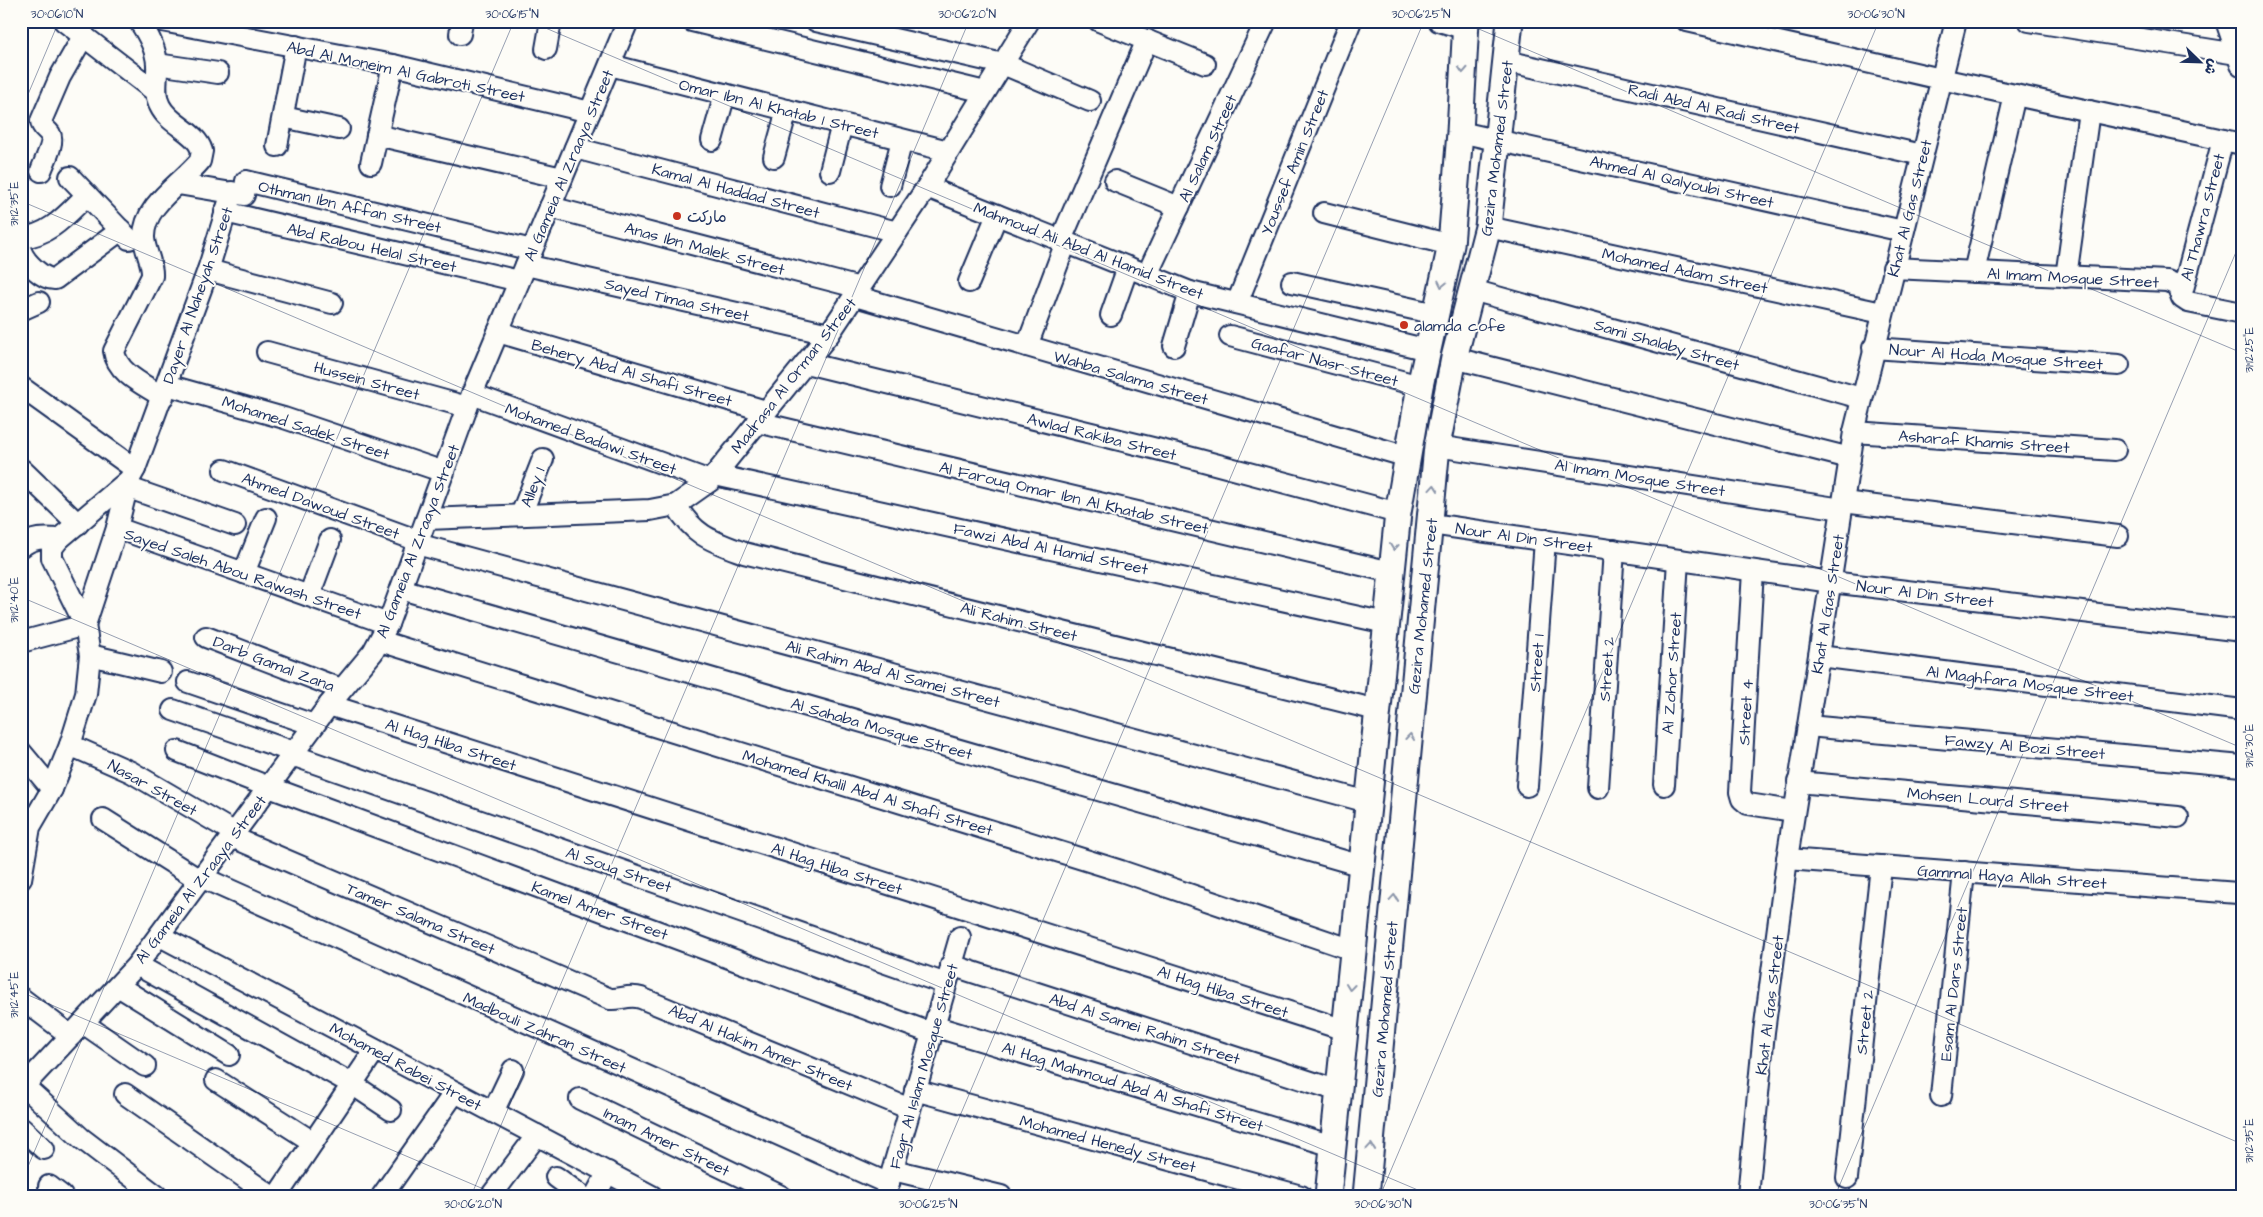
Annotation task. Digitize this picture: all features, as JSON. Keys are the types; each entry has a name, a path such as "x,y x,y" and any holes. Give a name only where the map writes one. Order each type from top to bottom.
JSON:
{"main road":[{"name":"Gezira Mohamed Street","path":"1366,1196 1437,446 1454,358 1488,228 1510,21"},
{"name":"Gezira Mohamed Street","path":"1328,1196 1398,513 1420,386 1451,244 1466,25"},
{"path":"1363,855 1399,845"}],"street":[{"name":"Dayer Al Naheyah Street","path":"64,21 156,92"},
{"name":"Dayer Al Naheyah Street","path":"139,21 151,41 157,64 156,92 161,109 198,142 202,151 200,161 153,208 147,221 144,238 153,269 150,283 114,351 116,362 123,370 165,391"},
{"name":"Abd Al Moneim Al Gabroti Street","path":"162,21 393,65 590,112"},
{"path":"546,49 551,21"},
{"name":"Al Gameia Al Zraaya Street","path":"23,1088 137,965 160,936 293,753 341,689 364,663 384,632 469,401 628,21"},
{"path":"692,21 985,92"},
{"path":"816,21 1003,64 1090,101"},
{"name":"Madrasa Al Orman Street","path":"427,519 650,510 676,504 712,478 806,363 858,292 927,187 1029,21"},
{"path":"1099,21 1205,64"},
{"name":"Al Salam Street","path":"1147,275 1266,21"},
{"name":"Youssef Amin Street","path":"1237,303 1351,21"},
{"path":"1439,21 1466,25"},
{"path":"1686,21 2232,142"},
{"name":"Khat Al Gas Street","path":"1748,1196 1764,1032 1786,859 1854,432 1873,348 1956,21"},
{"path":"2029,21 2240,61"},
{"path":"2226,21 2240,61"},
{"path":"41,171 51,140 50,134 42,127 41,121 60,77 84,35"},
{"path":"1027,346 1063,241 1147,40"},
{"path":"277,146 296,46"},
{"name":"Radi Abd Al Radi Street","path":"1506,61 1922,155"},
{"path":"157,64 218,73"},
{"name":"Omar Ibn Al Khatab 1 Street","path":"610,64 948,151"},
{"path":"371,163 393,65"},
{"path":"712,140 725,94"},
{"path":"1974,272 2015,95"},
{"path":"774,157 787,110"},
{"path":"2066,277 2089,111"},
{"path":"283,117 339,130"},
{"path":"830,171 842,124"},
{"name":"Ahmed Al Qalyoubi Street","path":"1460,132 1903,231"},
{"path":"377,135 562,178"},
{"path":"890,186 902,140"},
{"name":"Al Thawra Street","path":"2182,293 2232,142"},
{"name":"Kamal Al Haddad Street","path":"575,148 897,232"},
{"path":"70,177 151,262"},
{"name":"Othman Ibn Affan Street","path":"232,192 244,194 246,181 526,265"},
{"path":"1115,181 1179,208"},
{"path":"178,184 232,192"},
{"name":"Mahmoud Ali Abd Al Hamid Street","path":"927,187 1190,292 1428,350"},
{"name":"Dayer Al Naheyah Street","path":"59,539 131,479 208,270 232,192"},
{"path":"21,239 42,234 51,229 88,195"},
{"name":"Anas Ibn Malek Street","path":"550,207 858,292"},
{"name":"Abd Rabou Helal Street","path":"225,212 526,265"},
{"path":"1324,213 1451,244"},
{"path":"970,282 997,215"},
{"name":"Mohamed Adam Street","path":"1488,228 1882,313"},
{"path":"21,251 27,260 44,276 55,279 121,230"},
{"name":"Sayed Timaa Street","path":"526,265 828,334"},
{"path":"1111,315 1128,267"},
{"name":"Al Imam Mosque Street","path":"1893,268 2168,281 2177,285 2185,300 2192,304 2242,312"},
{"path":"208,270 332,303"},
{"path":"1292,282 1436,314"},
{"name":"Sami Shalaby Street","path":"1472,290 1861,398"},
{"name":"Wahba Salama Street","path":"858,292 1027,346 1408,457"},
{"path":"1174,346 1190,292"},
{"name":"Behery Abd Al Shafi Street","path":"498,332 762,417"},
{"name":"Gaafar Nasr Street","path":"1230,336 1420,386"},
{"name":"Nour Al Hoda Mosque Street","path":"1873,348 2119,365"},
{"name":"Hussein Street","path":"267,352 469,401"},
{"path":"1454,358 1850,458"},
{"name":"Awlad Rakiba Street","path":"806,363 1181,455 1398,513"},
{"path":"21,386 131,479 236,525"},
{"name":"Mohamed Sadek Street","path":"165,391 284,418 444,472"},
{"name":"Mohamed Badawi Street","path":"469,401 712,478"},
{"name":"Al Farouq Omar Ibn Al Khatab Street","path":"762,417 1391,572"},
{"name":"Asharaf Khamis Street","path":"1854,432 2115,450"},
{"name":"Al Imam Mosque Street","path":"1437,446 1842,505 2118,536"},
{"name":"Alley 1","path":"521,515 542,459"},
{"path":"21,469 78,524"},
{"name":"Ahmed Dawoud Street","path":"224,470 418,542"},
{"name":"Fawzi Abd Al Hamid Street","path":"712,478 1386,622"},
{"name":"Sayed Saleh Abou Rawash Street","path":"131,479 117,528 308,596 384,632"},
{"name":"Ali Rahim Street","path":"676,504 685,520 698,533 744,553 1377,710"},
{"path":"244,573 266,518"},
{"name":"Nour Al Din Street","path":"1430,524 1830,582 2242,631"},
{"path":"86,625 117,528"},
{"path":"21,547 28,542 43,538 59,539"},
{"path":"21,879 26,828 52,789 70,745 86,694 90,655 86,625 52,558 52,548 59,539"},
{"path":"308,596 330,540"},
{"name":"Street 1","path":"1527,786 1545,540"},
{"name":"Ali Rahim Abd Al Samei Street","path":"418,542 1368,802"},
{"name":"Street 2","path":"1598,788 1614,550"},
{"name":"Al Zohor Street","path":"1664,785 1678,560"},
{"name":"Street 4","path":"1753,571 1740,792 1742,799 1748,804 1793,812"},
{"name":"Al Sahaba Mosque Street","path":"401,589 1363,855"},
{"path":"25,641 86,625"},
{"name":"Mohamed Khalil Abd Al Shafi Street","path":"384,632 1121,871 1353,950"},
{"name":"Darb Gamal Zana","path":"206,637 341,689"},
{"path":"90,655 161,672"},
{"name":"Al Maghfara Mosque Street","path":"1819,656 2242,710"},
{"path":"188,682 314,725"},
{"name":"Al Hag Hiba Street","path":"329,705 1345,1030"},
{"name":"Al Souq Street","path":"173,710 293,753 949,975"},
{"name":"Fawzy Al Bozi Street","path":"1808,726 2242,766"},
{"name":"Nasar Street","path":"70,745 131,772 233,835"},
{"name":"Kamel Amer Street","path":"177,751 268,787 932,1029"},
{"path":"21,752 52,789"},
{"name":"Mohsen Lourd Street","path":"1798,782 2178,817"},
{"name":"Madbouli Zahran Street","path":"103,819 202,879 889,1183 1001,1196"},
{"name":"Tamer Salama Street","path":"233,835 610,999"},
{"name":"Gammal Haya Allah Street","path":"1786,859 2238,893"},
{"name":"Street 2","path":"1847,1178 1881,866"},
{"name":"Esam Al Dars Street","path":"1942,1096 1964,872"},
{"name":"Mohamed Rabei Street","path":"160,936 652,1196"},
{"name":"Fagr Al Islam Mosque Street","path":"889,1183 960,937"},
{"path":"137,965 352,1084 391,1110"},
{"name":"Abd Al Samei Rahim Street","path":"949,975 1339,1091"},
{"path":"118,986 229,1055"},
{"name":"Abd Al Hakim Amer Street","path":"610,999 618,1000 632,995 641,998 912,1100"},
{"path":"21,998 145,1066"},
{"name":"Al Hag Mahmoud Abd Al Shafi Street","path":"932,1029 1333,1146"},
{"path":"277,1196 375,1050"},
{"path":"493,1112 513,1070"},
{"path":"216,1080 313,1142"},
{"path":"23,1088 81,1138 157,1196"},
{"path":"382,1196 455,1092"},
{"path":"125,1094 271,1196"},
{"name":"Imam Amer Street","path":"580,1099 781,1196"},
{"name":"Mohamed Henedy Street","path":"912,1100 1301,1196"},
{"path":"21,1128 44,1149"},
{"path":"491,1196 537,1135"},
{"path":"595,1196 608,1172"},
{"path":"556,1177 582,1196"}],"place":[{"name":"ماركت","path":"677,216"},
{"name":"alamda cofe","path":"1404,325"}]}
